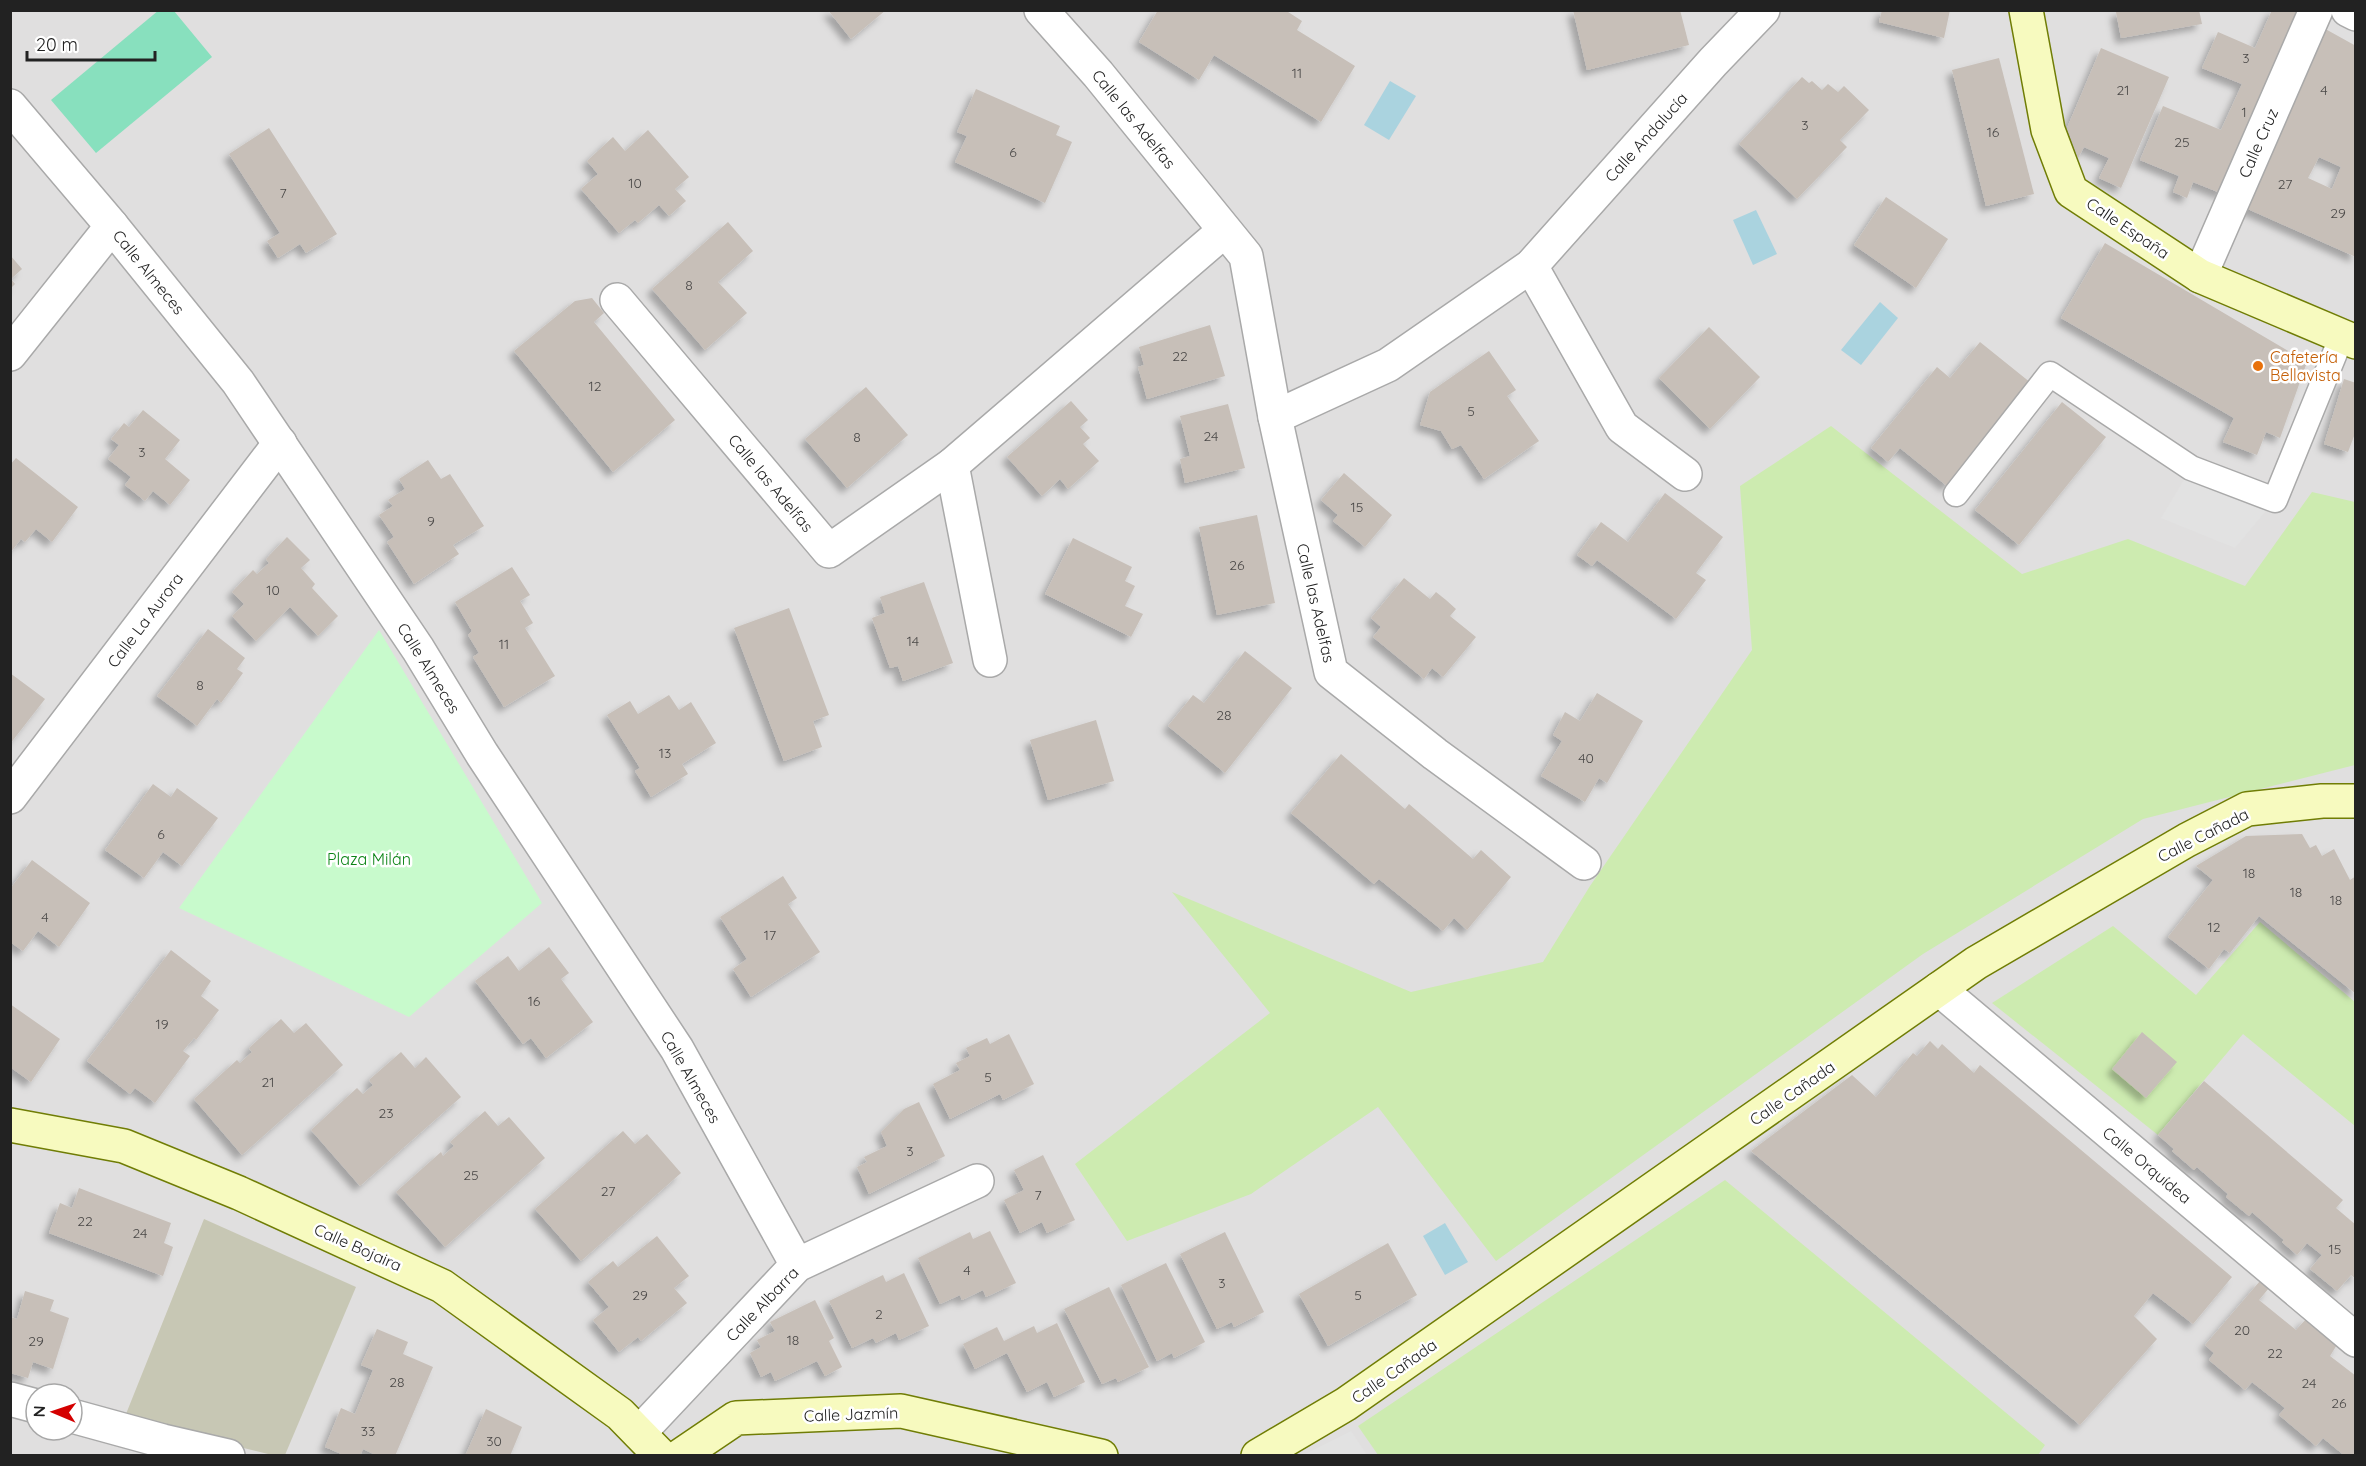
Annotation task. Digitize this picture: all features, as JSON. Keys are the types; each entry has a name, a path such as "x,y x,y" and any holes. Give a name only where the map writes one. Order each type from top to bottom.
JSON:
{"street":[{"name":"Calle las Adelfas","path":"1041,10 1098,74 1246,256 1275,417 1331,672 1435,754 1584,863"},
{"name":"Calle Andalucía","path":"1275,417 1388,365 1531,266 1713,62 1763,10"},
{"name":"Calle España","path":"2026,10 2048,130 2072,191 2200,276 2349,339"},
{"name":"Calle Cruz","path":"2200,276 2316,10"},
{"path":"2348,10 2355,14"},
{"name":"Calle Almeces","path":"10,106 112,226 238,382 418,649 482,754 677,1049 797,1265"},
{"path":"10,354 112,226"},
{"name":"Calle las Adelfas","path":"617,300 829,551 952,465 1224,231"},
{"path":"1531,266 1622,427 1685,474"},
{"name":"Calle La Aurora","path":"10,797 280,444"},
{"path":"952,465 990,660"},
{"name":"Calle Cañada","path":"1258,1455 1346,1404 1939,989 1996,952 2187,840 2247,809 2322,801 2355,801"},
{"name":"Calle Orquídea","path":"1939,989 2355,1340"},
{"name":"Calle Bojaira","path":"10,1125 124,1146 239,1193 442,1286 620,1414 650,1444"},
{"name":"Calle Albarra","path":"650,1444 797,1265 976,1181"},
{"name":"Calle Jazmín","path":"680,1455 736,1418 901,1411 1101,1455"},
{"path":"84,1419 163,1441 228,1455"}],"lane":[{"path":"1956,494 2050,374 2191,468 2276,500 2349,339"}],"shaded area":[{"path":"10,11 2355,11 2355,1455 11,1455"},
{"path":"2191,468 2275,500 2235,548 2161,518"},
{"path":"204,1219 356,1287 285,1455 272,1455 124,1419"},
{"path":"1351,1431 1367,1455 1303,1455"}],"green space":[{"path":"159,10 174,11 212,57 96,153 51,100"},
{"path":"1831,426 2022,574 2128,539 2245,586 2312,492 2355,502 2355,765 2143,819 1923,954 1496,1261 1378,1107 1251,1194 1127,1241 1075,1164 1270,1013 1172,892 1411,992 1543,962 1590,886 1752,650 1740,486"},
{"name":"Plaza Milán","path":"379,630 542,903 409,1017 179,908"},
{"path":"2260,922 2355,1002 2355,1126 2243,1034 2158,1135 1992,1003 2113,926 2196,995"},
{"path":"1725,1180 2045,1445 2038,1455 1378,1455 1358,1426"}],"water":[{"path":"1390,81 1416,96 1389,140 1364,125"},
{"path":"1756,210 1777,254 1753,265 1733,220"},
{"path":"1880,302 1898,318 1861,365 1841,350"},
{"path":"1445,1223 1468,1262 1445,1275 1423,1236"}],"building":[{"path":"828,10 886,10 851,39"},
{"path":"1158,10 1192,12 1193,10 1285,10 1302,21 1297,30 1355,66 1321,122 1214,55 1199,80 1139,42"},
{"path":"1573,10 1680,10 1689,45 1587,70"},
{"path":"1882,10 1950,10 1944,38 1879,22"},
{"path":"2124,10 2199,10 2202,24 2121,38 2116,12"},
{"path":"2272,10 2296,10 2305,14 2223,194 2193,182 2187,198 2173,192 2179,176 2140,160 2163,106 2221,130 2242,84 2202,68 2218,32 2255,48"},
{"path":"2320,26 2356,46 2356,257 2241,206","holes":["2319,157 2341,167 2332,189 2308,178"]},
{"path":"2101,48 2169,77 2121,188 2099,178 2109,158 2084,147 2078,158 2067,128"},
{"path":"1999,58 2034,194 1986,206 1952,70"},
{"path":"1802,77 1809,83 1812,81 1822,90 1828,84 1838,92 1844,86 1869,110 1840,140 1847,147 1797,199 1739,144"},
{"path":"976,89 1060,126 1056,135 1072,142 1045,203 955,162 967,136 957,132"},
{"path":"269,128 337,234 306,253 300,244 278,258 267,241 280,233 229,154"},
{"path":"648,130 689,177 675,189 686,201 669,216 659,205 638,223 635,220 619,233 581,189 598,174 587,161 613,137 625,151"},
{"path":"1886,197 1948,239 1916,288 1854,245"},
{"path":"728,222 753,251 718,282 747,313 705,350 652,289"},
{"path":"2105,243 2307,362 2280,438 2266,432 2257,455 2223,442 2234,418 2061,318"},
{"path":"10,255 22,269 11,279 15,284 10,289"},
{"path":"592,298 604,313 594,322 675,420 613,472 514,351 575,301"},
{"path":"1210,325 1225,376 1147,399 1138,367 1144,365 1139,347"},
{"path":"1709,327 1760,377 1710,429 1659,378"},
{"path":"1980,342 2031,383 1947,486 1900,448 1888,462 1871,448 1937,367 1950,378"},
{"path":"1489,351 1516,390 1507,396 1539,441 1484,479 1461,445 1452,449 1441,431 1420,425 1430,392"},
{"path":"2344,379 2356,383 2356,431 2348,452 2324,444"},
{"path":"866,387 908,435 847,488 805,439"},
{"path":"1071,401 1088,420 1080,427 1090,438 1083,444 1099,461 1068,489 1060,479 1042,496 1007,457"},
{"path":"2062,402 2106,437 2019,545 1975,510"},
{"path":"1228,404 1245,468 1185,483 1180,459 1190,456 1180,416"},
{"path":"143,410 180,440 165,459 190,480 170,505 153,491 145,501 125,485 131,477 108,459 119,445 111,439 124,423 129,427"},
{"path":"16,458 78,507 52,542 36,529 25,542 21,539 10,553 10,465"},
{"path":"428,460 441,479 450,474 484,526 453,545 459,554 414,584 387,542 394,537 379,515 393,506 388,500 405,489 399,479"},
{"path":"1344,473 1392,515 1365,547 1333,521 1338,515 1321,500"},
{"path":"1665,493 1723,537 1696,573 1706,580 1676,619 1597,560 1592,566 1577,555 1601,522 1628,542"},
{"path":"1257,515 1275,603 1217,615 1199,527"},
{"path":"287,537 310,560 301,568 315,584 312,588 338,616 318,636 290,607 256,641 232,616 244,604 232,592 253,570 257,574 269,563 266,559"},
{"path":"1073,538 1132,567 1125,581 1135,586 1125,606 1143,614 1131,637 1045,594"},
{"path":"512,567 530,595 520,601 533,623 525,628 555,676 504,707 473,657 479,653 468,635 472,631 455,602"},
{"path":"1404,578 1430,599 1436,592 1446,600 1456,609 1450,616 1476,637 1443,677 1432,668 1424,679 1373,637 1381,627 1371,618"},
{"path":"924,582 953,663 903,681 898,666 890,668 872,618 885,613 880,597"},
{"path":"789,608 829,715 813,721 822,747 784,761 734,628"},
{"path":"208,629 245,658 237,669 243,673 221,703 217,699 197,726 157,696"},
{"path":"1245,651 1292,688 1225,773 1168,726 1193,695 1204,703"},
{"path":"10,673 45,699 10,744"},
{"path":"1597,693 1643,721 1607,783 1599,778 1585,802 1541,776 1562,741 1553,735 1565,712 1580,721"},
{"path":"669,695 679,710 691,702 716,743 682,764 688,774 651,797 635,771 640,768 607,715 630,701 638,714"},
{"path":"1096,720 1114,781 1048,800 1030,740"},
{"path":"1341,754 1405,809 1409,804 1473,859 1481,850 1511,877 1467,930 1454,918 1443,931 1379,879 1374,884 1291,813"},
{"path":"153,784 171,797 177,788 218,818 182,866 163,852 144,878 105,850"},
{"path":"2302,834 2310,848 2316,845 2322,856 2334,849 2350,880 2356,876 2356,994 2259,916 2230,953 2224,949 2209,969 2168,937 2213,880 2196,866 2246,836"},
{"path":"32,860 90,903 59,947 38,931 23,951 10,942 10,889"},
{"path":"783,876 797,898 788,904 820,952 751,997 733,969 747,959 720,917"},
{"path":"549,947 569,973 561,979 593,1022 546,1058 531,1038 523,1044 475,981 508,956 519,971"},
{"path":"171,950 211,981 201,996 219,1010 196,1040 194,1038 183,1051 190,1056 155,1103 135,1088 130,1094 87,1061"},
{"path":"10,1004 60,1039 31,1082 10,1067"},
{"path":"281,1019 294,1033 306,1023 343,1065 242,1155 194,1099 237,1060 240,1063 252,1052 249,1048"},
{"path":"2142,1032 2177,1062 2146,1098 2112,1069"},
{"path":"1009,1034 1034,1084 1003,1100 1000,1094 950,1119 933,1084 960,1070 956,1063 970,1056 966,1048 987,1038 990,1044"},
{"path":"1930,1041 1938,1049 1942,1044 1974,1073 1980,1065 2232,1277 2193,1324 2153,1293 2134,1316 2157,1339 2080,1425 1751,1151 1852,1075 1876,1097 1913,1053 1917,1056"},
{"path":"401,1052 415,1068 426,1057 461,1097 360,1186 311,1130 357,1088 363,1094 373,1085 369,1080"},
{"path":"2204,1081 2343,1200 2336,1208 2356,1225 2356,1279 2351,1275 2337,1291 2310,1269 2322,1255 2307,1243 2297,1255 2282,1242 2284,1240 2252,1212 2249,1216 2226,1197 2228,1194 2197,1167 2194,1170 2172,1151 2174,1149 2158,1135"},
{"path":"919,1102 945,1156 869,1194 857,1167 867,1162 864,1157 887,1146 881,1132 904,1109"},
{"path":"485,1111 498,1126 509,1117 545,1158 445,1247 396,1192 441,1152 443,1156 454,1146 450,1142"},
{"path":"623,1131 635,1144 647,1134 681,1173 581,1261 535,1209"},
{"path":"1043,1155 1075,1220 1047,1233 1042,1222 1020,1233 1004,1200 1024,1190 1014,1170"},
{"path":"79,1188 171,1223 164,1243 173,1247 163,1276 49,1233 60,1203 72,1208"},
{"path":"990,1231 1016,1283 986,1297 983,1290 962,1300 960,1295 940,1304 918,1258 970,1232 973,1239"},
{"path":"1225,1232 1264,1312 1234,1327 1232,1322 1217,1329 1180,1254"},
{"path":"657,1236 689,1276 674,1288 687,1303 641,1341 638,1337 619,1352 593,1320 609,1307 588,1282 613,1261 618,1267"},
{"path":"1388,1243 1417,1295 1328,1346 1299,1294"},
{"path":"1166,1263 1205,1342 1174,1358 1172,1353 1157,1361 1121,1285"},
{"path":"904,1273 929,1326 899,1340 896,1333 876,1343 873,1338 852,1348 829,1301 883,1275 886,1282"},
{"path":"2260,1281 2269,1288 2259,1300 2296,1330 2307,1318 2338,1343 2330,1356 2356,1376 2356,1456 2345,1456 2323,1438 2316,1446 2279,1415 2285,1408 2252,1382 2245,1390 2209,1360 2214,1353 2205,1345"},
{"path":"1109,1287 1149,1367 1118,1382 1116,1378 1102,1384 1064,1309"},
{"path":"25,1291 54,1300 50,1311 69,1318 53,1369 33,1362 28,1378 10,1373 10,1317 17,1319"},
{"path":"815,1300 834,1338 829,1341 842,1367 825,1376 817,1361 775,1381 771,1372 761,1377 750,1353 761,1347 757,1340 775,1331 770,1322"},
{"path":"1057,1323 1085,1382 1054,1397 1047,1382 1027,1392 1007,1353 975,1369 963,1344 997,1327 1004,1341 1034,1326 1037,1333"},
{"path":"377,1329 408,1342 403,1354 433,1367 395,1456 378,1456 363,1449 360,1456 346,1456 325,1447 341,1408 355,1414 373,1370 361,1365"},
{"path":"486,1409 522,1427 510,1456 465,1456"}],"place":[{"name":"Cafetería Bellavista","path":"2258,366"}]}
